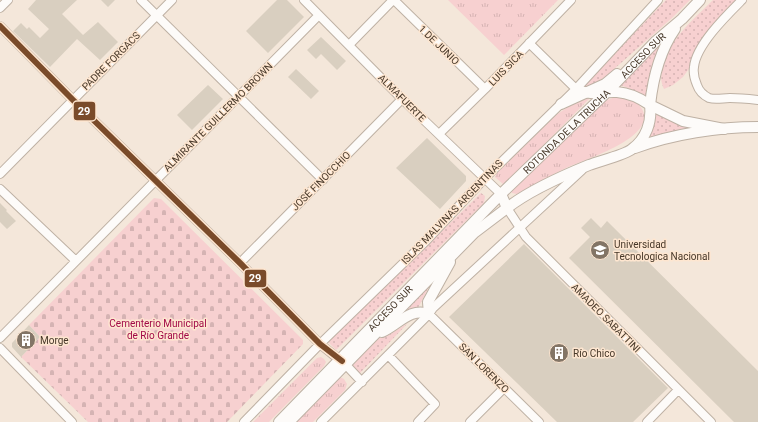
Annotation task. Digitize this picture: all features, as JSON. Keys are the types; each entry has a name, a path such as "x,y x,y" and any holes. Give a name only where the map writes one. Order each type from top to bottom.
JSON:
{"main road":[{"name":"ACCESO SUR","path":"606,93 656,40 682,19 700,0"},
{"name":"ACCESO SUR","path":"650,106 652,83 656,69 667,41 682,19"},
{"path":"561,104 581,91 604,84 636,60"},
{"path":"581,91 594,94 606,93"},
{"name":"ROTONDA DE LA TRUCHA","path":"501,194 606,93 616,92 632,95 650,106 683,121 724,129"},
{"path":"632,150 644,137 648,128 651,116 650,106"},
{"path":"501,194 507,208 518,200 563,176 647,144 681,136 724,129 758,127"},
{"name":"ACCESO SUR","path":"289,422 343,362 501,194"},
{"name":"ACCESO SUR","path":"279,422 373,336 474,234 507,208"},
{"path":"373,336 388,330 411,315 423,312 429,314 428,302 449,265 452,256"}],"street":[{"path":"0,8 8,0"},
{"path":"141,0 323,180"},
{"name":"PADRE FORGACS","path":"0,174 172,0"},
{"name":"ALMAFUERTE","path":"304,0 402,99 501,194"},
{"path":"349,45 393,0"},
{"name":"1 DE JUNIO","path":"393,0 485,89"},
{"name":"LUIS SICA","path":"439,134 571,0"},
{"path":"529,44 581,91 658,0"},
{"path":"742,0 711,34 697,56 694,66 694,77 702,94 710,98 739,98 758,100"},
{"name":"ALMIRANTE GUILLERMO BROWN","path":"0,338 318,15"},
{"path":"0,26 320,344 343,362 362,382"},
{"name":"JOSÉ FINOCCHIO","path":"240,263 402,99"},
{"name":"ISLAS MALVINAS ARGENTINAS","path":"244,422 320,344 425,242 484,179 561,104"},
{"path":"321,422 388,356 433,308 589,165"},
{"path":"0,189 76,261"},
{"name":"AMADEO SABATTINI","path":"507,208 519,228 545,257 712,422"},
{"name":"SAN LORENZO","path":"429,314 539,422"},
{"path":"0,348 72,422"},
{"path":"388,356 435,404 418,422"},
{"path":"470,422 504,388"},
{"path":"647,422 678,390"}],"green space":[{"path":"448,0 558,0 504,55"},
{"path":"666,0 690,0 672,18 605,77 586,89 581,89"},
{"path":"713,0 739,0 683,77 673,85 664,89 661,81 666,57 683,30"},
{"path":"670,33 655,57 650,75 647,99 640,93 618,84"},
{"path":"618,96 635,101 642,109 644,120 639,129 629,138 616,146 566,168 517,194 512,193 511,190 605,101"},
{"path":"591,97 504,185 495,177 497,173 556,115 568,107"},
{"path":"657,112 670,121 691,128 646,138 653,129"},
{"path":"481,193 485,196 484,203 336,350 328,342"},
{"name":"Cementerio Municipal de Río Grande","path":"154,198 161,199 303,340 303,344 227,422 88,422 21,357 40,337 29,325"},
{"path":"432,281 418,308 400,313"},
{"path":"408,323 360,373 352,366 375,340 389,335"},
{"path":"321,357 326,362 324,366 269,422 253,422 317,358"},
{"path":"340,377 344,379 347,384 345,390 313,422 293,422 336,379"}],"building":[{"path":"36,0 77,0 62,14 83,35 98,22 118,42 100,60 77,39 50,67 13,31 21,23 27,29 29,27 40,38 49,29 28,9"},
{"path":"101,0 115,0 108,7"},
{"path":"277,0 287,0 304,17 268,53 246,31"},
{"path":"321,37 346,61 337,70 321,54 316,59 307,50"},
{"path":"296,69 319,91 311,99 288,77"},
{"path":"208,85 223,99 192,130 177,115"},
{"path":"427,138 466,176 466,181 440,209 396,168"},
{"path":"0,203 16,221 7,229 0,222"},
{"path":"591,218 601,228 607,221 758,371 758,422 734,422 569,258 590,237 581,228"},
{"name":"Río Chico","path":"524,244 668,388 633,422 557,422 449,317"},
{"name":"Morge","path":"29,325 40,337 21,357 12,347 12,343"}],"transit line":[{"name":"29","path":"0,26 320,344 342,361"}],"place":[{"name":"Universidad Tecnologica Nacional","path":"600,250"},
{"name":"Morge","path":"26,340"},
{"name":"Río Chico","path":"559,353"}]}
